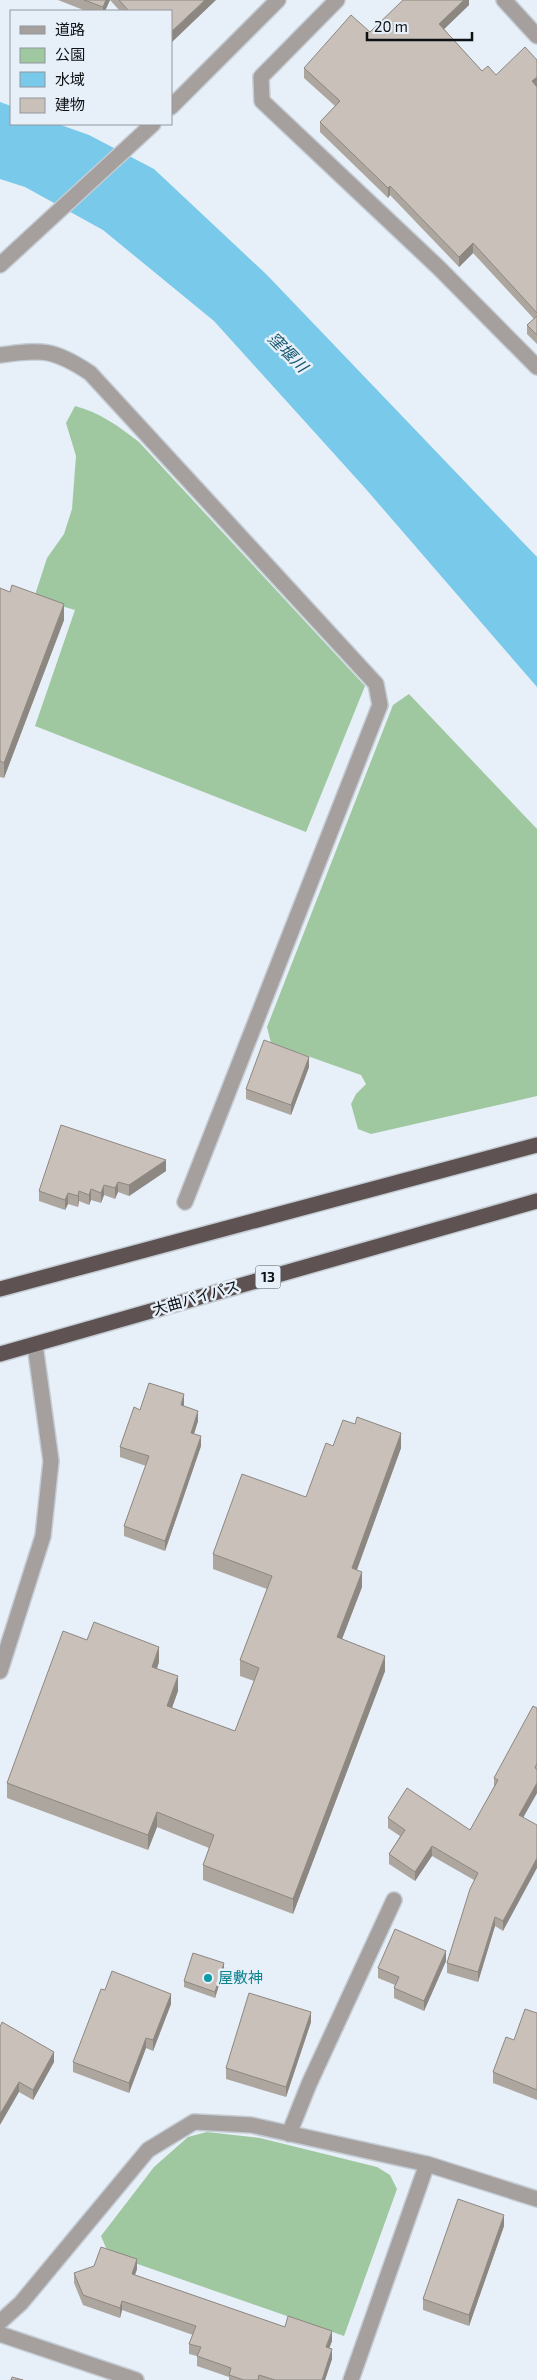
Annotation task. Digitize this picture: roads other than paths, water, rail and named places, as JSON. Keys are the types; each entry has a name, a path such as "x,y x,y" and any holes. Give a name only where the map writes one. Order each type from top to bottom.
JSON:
{"highway":[{"path":"0,1288 537,1145"},
{"name":"大曲バイパス","path":"0,1354 537,1201"}],"street":[{"path":"173,105 278,0"},
{"path":"337,0 261,77 262,100 439,268 537,366"},
{"path":"513,3 537,36"},
{"path":"0,265 152,125"},
{"path":"0,355 33,350 65,357 90,373 376,684 380,705 185,1202"},
{"path":"0,1671 43,1536 51,1461 35,1345"},
{"path":"289,2134 309,2084 394,1900"},
{"path":"0,2322 21,2303 148,2150 194,2122 251,2126 427,2164 537,2199"},
{"path":"351,2380 427,2164"},
{"path":"0,2334 136,2380"}],"water":[{"name":"窪堰川","path":"0,102 10,106 10,125 61,125 89,135 154,169 267,275 537,557 537,687 365,488 214,321 103,230 25,187 0,179"}],"place":[{"name":"屋敷神","path":"208,1978"}]}
